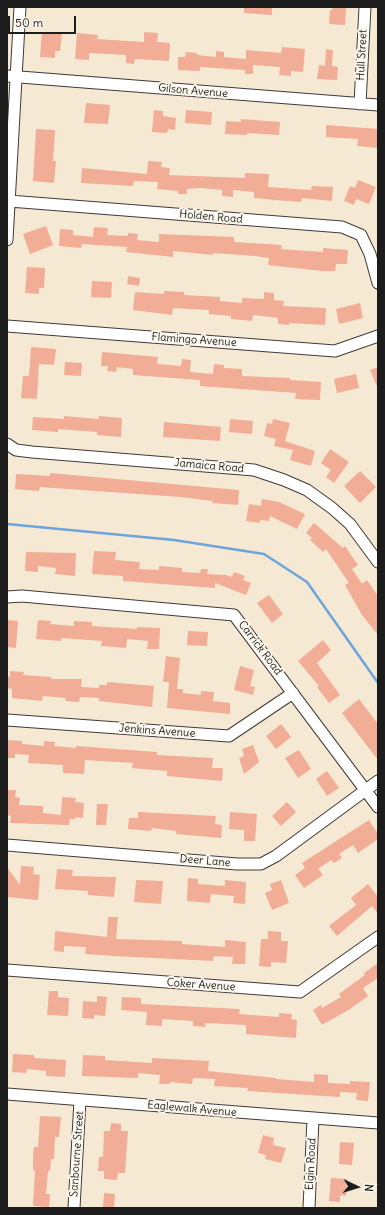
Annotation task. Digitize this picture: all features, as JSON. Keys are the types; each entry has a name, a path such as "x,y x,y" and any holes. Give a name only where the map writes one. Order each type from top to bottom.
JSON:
{"street":[{"path":"7,240 11,77 20,7"},
{"name":"Hull Street","path":"360,104 365,7"},
{"name":"Gilson Avenue","path":"11,77 378,105"},
{"name":"Holden Road","path":"9,201 342,227 361,235 370,254 378,283"},
{"name":"Flamingo Avenue","path":"7,326 335,351 378,336"},
{"name":"Jamaica Road","path":"7,444 16,450 32,452 254,470 284,480 307,490 332,508 350,524 378,562"},
{"name":"Carrick Road","path":"7,597 22,596 234,614 378,807"},
{"name":"Jenkins Avenue","path":"7,720 229,736 293,693"},
{"name":"Deer Lane","path":"7,844 236,864 261,864 276,856 378,781"},
{"name":"Coker Avenue","path":"7,970 300,992 378,937"},
{"name":"Eaglewalk Avenue","path":"7,1094 378,1123"},
{"name":"Sanbourne Street","path":"74,1208 80,1100"},
{"name":"Elgin Road","path":"309,1208 313,1119"}],"building":[{"path":"244,7 272,7 272,15 244,13"},
{"path":"333,7 346,7 345,25 329,24 330,10 332,10"},
{"path":"42,32 62,33 60,51 55,51 55,58 40,57"},
{"path":"144,32 158,33 157,42 170,43 169,61 135,59 134,64 126,63 126,55 89,53 89,60 75,59 77,33 98,35 97,39 144,42"},
{"path":"282,47 305,49 303,72 291,71 291,76 279,75 280,67 253,65 253,74 245,74 245,70 200,67 200,71 178,70 178,57 185,57 186,52 216,57 216,51 224,52 224,57 246,59 246,50 281,53"},
{"path":"326,49 333,50 332,66 338,67 337,80 317,79 319,65 325,66"},
{"path":"86,103 110,105 108,124 84,123"},
{"path":"154,110 163,111 163,116 176,118 175,130 168,129 167,133 152,132"},
{"path":"186,110 212,112 211,125 185,123"},
{"path":"241,119 280,122 279,135 247,133 247,135 225,134 226,121 241,122"},
{"path":"326,125 378,129 378,148 357,146 358,139 326,137"},
{"path":"36,129 55,130 53,161 56,161 54,183 33,181"},
{"path":"148,161 162,162 161,167 170,168 169,175 245,178 245,173 269,174 268,187 311,190 312,186 333,187 332,201 302,198 301,202 254,198 254,192 233,190 233,197 222,196 222,190 201,188 187,189 187,194 178,194 178,191 157,189 158,182 134,181 133,186 81,183 82,168 147,174"},
{"path":"358,180 376,187 369,204 356,199 354,205 344,201 350,186 355,188"},
{"path":"46,226 53,245 30,254 23,234"},
{"path":"94,227 108,228 107,235 128,236 128,233 138,234 137,240 159,242 159,234 234,237 234,242 282,245 281,249 323,252 323,248 348,250 347,264 336,264 335,271 322,271 268,265 269,258 255,256 213,253 213,255 173,251 173,257 126,252 127,247 82,244 81,248 59,246 60,229 73,230 73,235 93,237"},
{"path":"27,267 45,268 44,288 39,288 39,294 25,293"},
{"path":"128,276 140,278 139,286 127,284"},
{"path":"92,281 112,282 111,298 91,297"},
{"path":"164,291 184,292 184,295 220,297 220,301 242,303 242,298 264,299 264,292 274,293 274,300 284,301 283,306 326,308 325,325 289,323 289,325 278,324 278,318 253,315 252,321 231,319 231,316 209,314 209,310 173,308 172,315 133,310 135,292 164,294"},
{"path":"360,303 363,318 339,324 336,309"},
{"path":"31,347 56,349 54,365 39,364 37,399 21,398 23,376 29,376"},
{"path":"102,352 158,357 157,364 181,366 182,359 191,360 190,372 213,374 214,364 224,365 224,368 242,369 242,376 290,378 290,380 321,382 320,400 295,399 296,393 200,386 200,380 133,375 133,369 117,367 116,372 107,371 108,366 101,366"},
{"path":"65,362 82,363 81,376 64,375"},
{"path":"378,367 378,389 370,370"},
{"path":"356,374 359,388 337,393 334,379"},
{"path":"64,416 98,419 99,416 122,418 121,437 97,435 97,432 58,429 58,432 32,430 33,417 64,419"},
{"path":"230,419 253,421 252,434 229,432"},
{"path":"273,419 290,423 285,441 315,451 311,466 290,460 293,450 274,446 276,439 264,436 267,423 272,424"},
{"path":"164,422 221,427 220,441 163,437"},
{"path":"330,449 349,462 334,483 326,477 331,470 321,463"},
{"path":"360,471 376,487 360,503 344,486"},
{"path":"50,473 239,490 238,505 212,503 213,501 181,497 40,487 39,491 15,489 16,474 50,476"},
{"path":"262,499 279,502 305,514 297,529 270,516 269,521 260,520 260,523 246,521 249,504 261,506"},
{"path":"314,523 343,548 345,546 358,565 352,569 362,584 367,580 378,596 378,635 362,615 345,585 349,583 326,549 323,552 310,540 312,538 306,533"},
{"path":"94,551 116,552 115,560 140,562 139,569 159,570 159,566 182,568 182,572 200,573 201,569 208,569 207,574 226,575 232,577 234,572 245,576 243,580 251,583 246,595 215,583 215,588 123,581 123,576 92,574"},
{"path":"26,552 76,553 75,576 55,574 56,568 38,566 38,572 25,571"},
{"path":"269,595 283,614 272,623 257,603"},
{"path":"7,620 18,621 16,648 7,647"},
{"path":"38,620 51,621 50,624 74,626 74,621 92,622 92,626 137,629 137,627 160,628 159,649 147,649 148,641 127,639 126,648 101,646 102,641 61,638 61,641 36,639"},
{"path":"188,631 208,632 207,646 187,645"},
{"path":"323,640 331,650 317,663 340,695 329,703 317,687 319,686 298,661"},
{"path":"166,656 180,658 177,689 183,689 183,693 201,695 201,691 214,692 213,701 230,703 230,714 167,708 169,682 163,682"},
{"path":"240,666 254,670 250,686 255,687 253,695 234,690"},
{"path":"10,671 24,672 23,675 51,677 51,679 82,679 81,687 99,688 99,685 107,685 107,682 154,686 152,707 99,701 99,698 80,697 79,702 65,701 66,698 43,696 42,701 12,698 12,689 7,688 7,676 10,677"},
{"path":"359,699 378,724 378,760 342,713"},
{"path":"281,724 291,737 276,749 266,736"},
{"path":"7,740 22,741 22,744 44,746 44,741 55,742 54,746 76,748 76,746 157,752 157,755 213,758 212,768 223,768 222,781 167,776 167,771 132,768 133,763 85,760 84,774 63,773 63,765 28,763 29,755 15,754 15,758 7,758"},
{"path":"253,745 259,762 244,774 239,758 244,756 242,749"},
{"path":"299,750 311,769 298,778 285,758"},
{"path":"327,771 339,788 327,796 316,779"},
{"path":"7,790 16,790 15,797 20,798 19,805 43,806 43,813 61,815 62,797 76,798 75,802 84,803 83,818 75,817 75,819 70,819 69,825 10,823 11,816 7,815"},
{"path":"287,802 296,812 281,826 272,816"},
{"path":"97,804 108,804 106,825 96,825"},
{"path":"138,812 216,816 215,824 222,825 221,838 176,834 176,831 152,828 151,831 128,829 129,818 138,818"},
{"path":"230,812 257,814 255,841 244,841 244,830 229,829"},
{"path":"369,820 378,834 378,839 358,853 353,845 339,854 342,858 334,863 331,860 318,869 323,875 304,888 295,875 305,868 302,863"},
{"path":"21,866 34,867 33,874 40,875 38,900 7,897 7,867 20,885"},
{"path":"57,869 73,870 72,876 116,877 114,897 88,895 88,891 55,889"},
{"path":"188,878 198,879 198,884 225,886 225,880 246,882 245,904 233,903 234,896 211,894 210,903 187,901"},
{"path":"136,880 163,881 161,904 134,902"},
{"path":"281,880 289,903 272,910 265,893 272,890 270,884"},
{"path":"368,884 378,897 378,914 372,906 337,936 329,926 356,905 351,898"},
{"path":"108,917 118,917 116,939 182,941 182,944 225,947 225,940 246,942 245,964 232,964 233,957 214,956 213,961 114,956 85,954 86,947 64,946 64,952 54,951 55,931 107,937"},
{"path":"268,931 281,932 281,941 288,941 286,963 271,962 271,967 259,966 261,939 268,939"},
{"path":"378,963 378,978 363,988 368,996 350,1009 322,1025 313,1010 321,1005 322,1008 341,997 339,994 365,975 364,973"},
{"path":"49,991 58,991 58,997 69,998 68,1016 47,1015"},
{"path":"97,996 107,997 105,1016 94,1015 94,1019 82,1018 83,1001 97,1002"},
{"path":"122,997 141,998 141,1004 240,1009 239,1014 279,1017 279,1013 292,1014 291,1019 297,1020 296,1038 246,1034 246,1025 205,1023 205,1027 193,1026 193,1021 162,1019 162,1026 146,1025 147,1012 121,1010"},
{"path":"13,1054 34,1055 34,1058 66,1060 65,1077 46,1076 46,1071 27,1069 26,1073 12,1072"},
{"path":"83,1055 105,1056 105,1060 152,1063 152,1058 209,1061 208,1071 276,1079 314,1082 314,1074 328,1075 328,1083 350,1084 350,1081 370,1082 368,1101 356,1100 357,1093 340,1092 340,1097 247,1091 248,1088 214,1086 215,1079 193,1078 192,1084 170,1082 170,1084 159,1084 160,1075 138,1073 138,1078 82,1076"},
{"path":"40,1116 61,1117 59,1137 55,1137 54,1159 51,1159 50,1171 48,1171 46,1194 50,1194 49,1207 33,1206 35,1170 33,1170 33,1156 34,1147 38,1147"},
{"path":"111,1123 121,1124 121,1131 128,1131 125,1173 118,1173 117,1180 104,1179 104,1171 98,1171 99,1157 103,1157 104,1131 110,1131"},
{"path":"263,1135 274,1138 273,1145 286,1148 281,1163 265,1159 266,1155 258,1153"},
{"path":"340,1142 354,1143 352,1165 339,1164"},
{"path":"331,1178 347,1179 346,1196 340,1195 340,1202 329,1201"},
{"path":"104,1193 115,1194 114,1208 103,1208"}],"waterway":[{"path":"7,524 174,540 264,554 307,582 378,683"}]}
